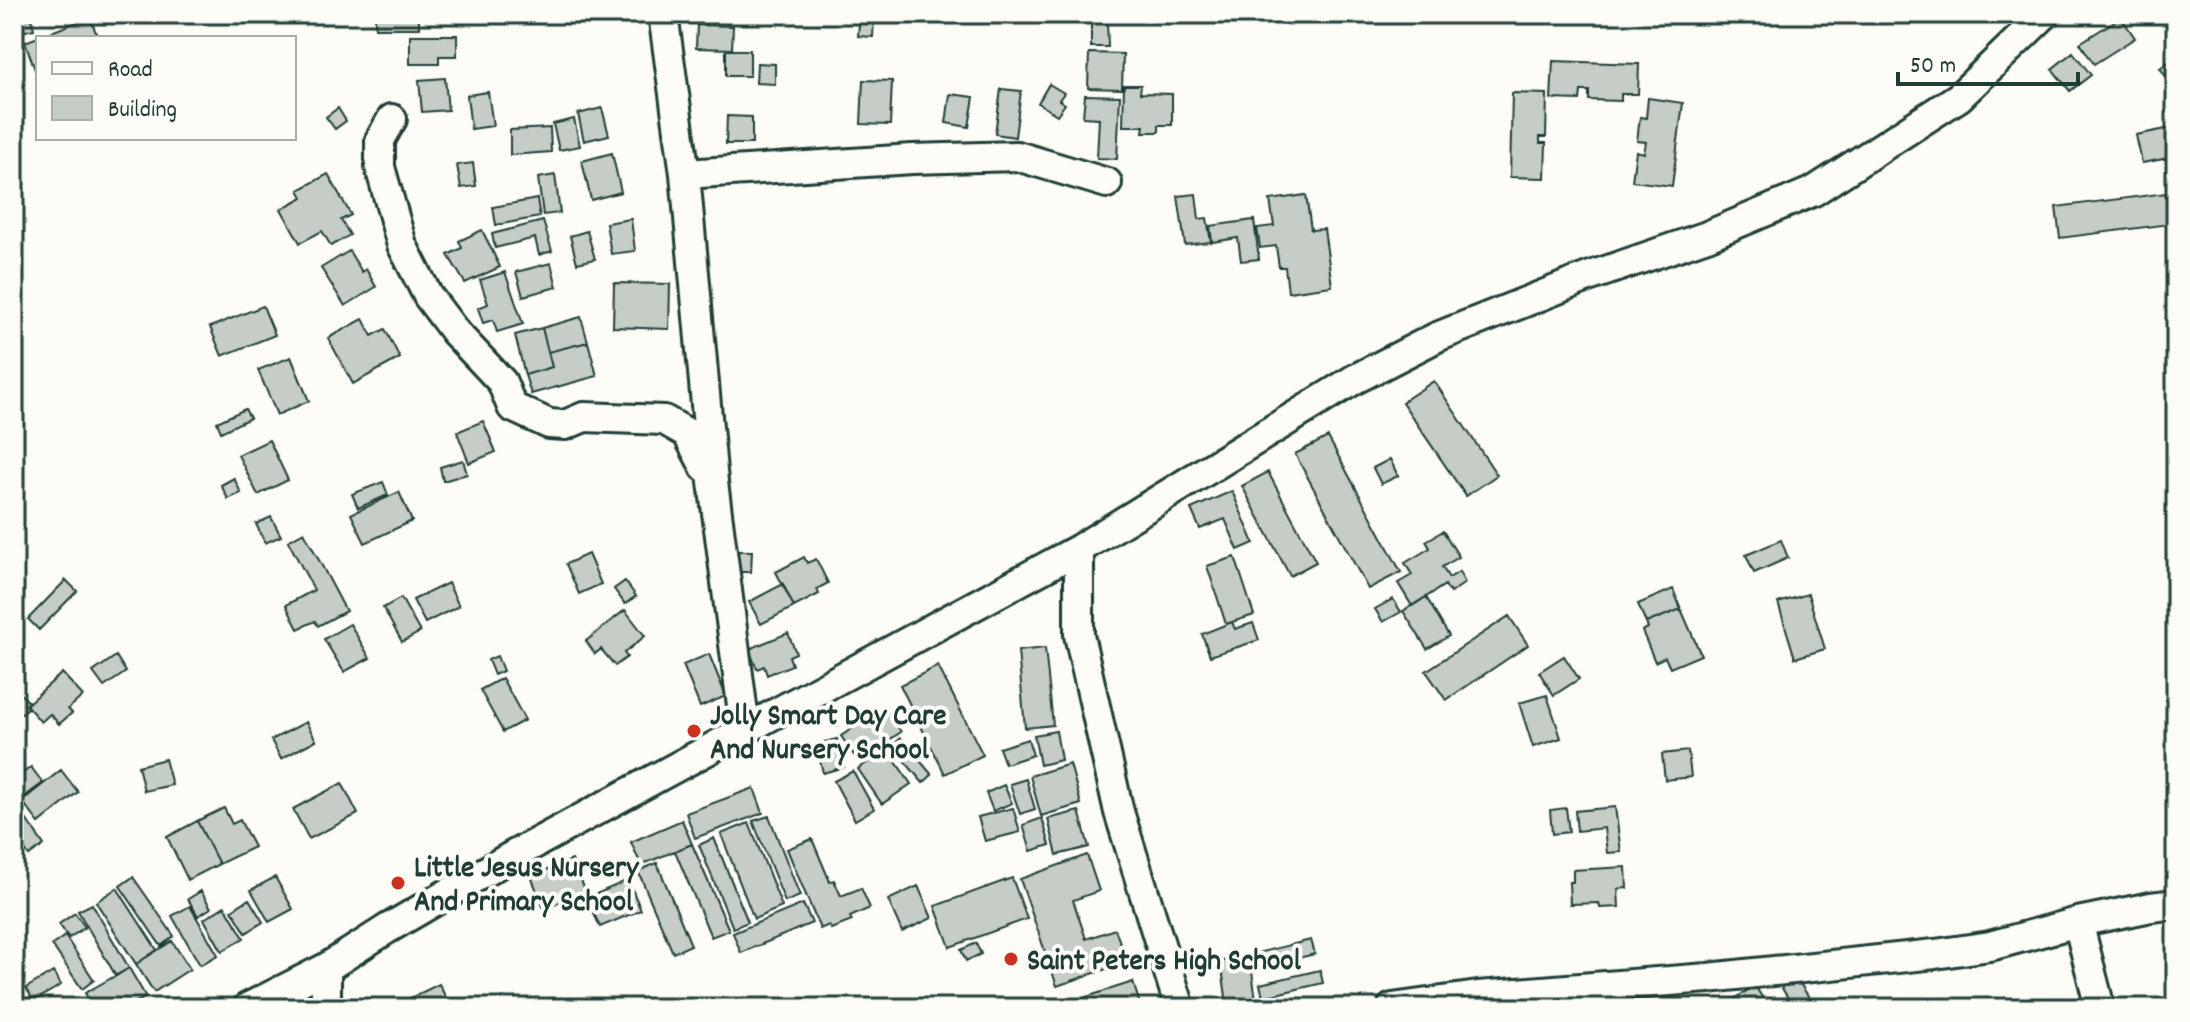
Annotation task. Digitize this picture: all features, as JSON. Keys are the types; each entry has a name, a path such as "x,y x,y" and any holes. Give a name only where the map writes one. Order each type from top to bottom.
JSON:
{"street":[{"path":"663,14 685,174 713,482 745,729"},
{"path":"247,1008 326,968 512,856 1079,549 1355,379 1437,337 1588,277 1707,236 1814,191 1959,97 2045,14"},
{"path":"392,119 380,140 380,167 402,245 428,296 455,332 502,382 512,407 549,424 565,425 584,417 648,418 674,424 687,433 713,482"},
{"path":"685,174 912,159 1017,156 1107,183"},
{"path":"1079,549 1079,635 1119,812 1180,1008"},
{"path":"1392,1008 1478,996 1708,978 1935,954 1990,946 2078,922 2176,904"},
{"path":"2078,922 2100,1008"},
{"path":"326,968 326,1008"}],"building":[{"path":"14,14 30,14 34,29 17,33"},
{"path":"375,14 419,14 419,28 375,28"},
{"path":"860,15 874,17 873,37 858,36"},
{"path":"90,17 97,36 41,36"},
{"path":"2121,17 2135,38 2094,64 2080,43"},
{"path":"1107,22 1108,47 1091,47 1091,23"},
{"path":"697,25 733,26 732,49 696,48"},
{"path":"410,35 457,35 457,56 439,56 439,64 410,64"},
{"path":"36,38 36,72 25,42"},
{"path":"726,50 750,50 750,76 726,76"},
{"path":"2073,52 2091,75 2070,91 2052,69"},
{"path":"1089,53 1123,54 1122,89 1088,88"},
{"path":"2176,57 2176,84 2173,86 2160,68"},
{"path":"1553,61 1639,64 1638,94 1621,94 1621,101 1589,100 1589,91 1581,91 1580,100 1551,99"},
{"path":"757,63 775,64 775,84 756,83"},
{"path":"445,78 448,110 422,112 419,80"},
{"path":"863,80 892,81 890,125 861,124"},
{"path":"1049,84 1064,93 1059,100 1065,104 1057,115 1038,103"},
{"path":"1124,85 1141,85 1140,93 1172,94 1172,125 1159,125 1159,132 1143,132 1144,126 1123,126"},
{"path":"1001,89 1021,91 1015,137 995,134"},
{"path":"488,92 493,126 471,129 467,95"},
{"path":"1512,93 1547,94 1546,137 1540,137 1540,143 1546,143 1545,178 1510,177"},
{"path":"950,94 974,97 969,127 946,123"},
{"path":"1085,95 1120,96 1117,159 1097,158 1099,118 1083,117"},
{"path":"1648,98 1683,103 1672,186 1632,181 1636,151 1644,153 1646,142 1637,141 1640,117 1646,118"},
{"path":"338,108 346,121 335,129 326,117"},
{"path":"602,108 609,135 584,141 578,114"},
{"path":"727,116 752,117 752,144 726,144"},
{"path":"574,119 580,146 559,150 553,124"},
{"path":"2176,127 2176,177 2173,177 2169,158 2142,163 2136,135"},
{"path":"550,128 551,152 510,155 510,130"},
{"path":"612,153 621,192 591,200 582,161"},
{"path":"473,163 476,186 461,188 457,165"},
{"path":"328,174 351,215 341,220 350,235 331,246 322,231 300,243 281,209 303,197 299,190"},
{"path":"555,175 560,213 543,215 538,178"},
{"path":"2166,193 2170,224 2060,238 2056,207"},
{"path":"1196,194 1199,219 1207,218 1211,242 1185,245 1178,196"},
{"path":"1306,195 1311,230 1324,229 1332,286 1288,292 1285,267 1279,267 1276,246 1260,248 1257,228 1274,226 1270,200"},
{"path":"537,199 540,217 496,225 493,207"},
{"path":"631,219 635,251 611,254 606,223"},
{"path":"1254,220 1259,259 1241,261 1238,238 1212,242 1210,226"},
{"path":"543,221 552,251 539,255 535,238 495,248 492,234"},
{"path":"482,230 500,267 465,283 448,255 462,248 459,241"},
{"path":"587,231 595,259 577,263 570,236"},
{"path":"349,251 362,272 366,269 376,287 345,306 321,268"},
{"path":"551,263 557,287 523,296 516,272"},
{"path":"505,272 523,324 497,332 493,320 483,323 478,308 488,304 480,280"},
{"path":"614,283 670,284 669,329 613,327"},
{"path":"263,306 275,335 222,356 210,327"},
{"path":"581,317 588,342 548,352 542,328"},
{"path":"363,319 372,336 385,329 400,358 353,384 328,338"},
{"path":"542,328 552,367 525,375 515,335"},
{"path":"588,342 597,376 531,394 525,375 552,367 548,352"},
{"path":"291,357 309,401 277,415 258,370"},
{"path":"1434,381 1497,475 1466,496 1402,402"},
{"path":"245,409 250,418 221,432 217,422"},
{"path":"483,421 496,452 469,463 457,432"},
{"path":"1328,437 1401,572 1368,589 1295,454"},
{"path":"269,440 288,480 258,495 238,455"},
{"path":"1390,459 1398,476 1381,484 1373,468"},
{"path":"463,460 467,474 443,481 440,467"},
{"path":"1268,472 1316,562 1290,576 1242,486"},
{"path":"234,478 241,493 228,499 221,485"},
{"path":"383,482 388,495 358,508 352,494"},
{"path":"1232,491 1254,543 1238,550 1225,519 1200,529 1191,509"},
{"path":"399,492 412,521 365,543 351,514"},
{"path":"271,517 281,536 265,543 256,524"},
{"path":"1443,531 1459,557 1442,567 1449,578 1459,572 1465,583 1450,593 1445,585 1412,606 1398,583 1412,575 1405,563 1430,548 1426,541"},
{"path":"304,532 346,611 318,626 315,621 298,629 286,605 314,590 288,541"},
{"path":"1781,540 1788,558 1754,573 1746,555"},
{"path":"732,551 752,551 751,572 731,572"},
{"path":"588,554 601,584 579,594 566,564"},
{"path":"804,557 807,563 816,559 828,583 817,589 819,594 794,607 776,572"},
{"path":"1235,557 1254,615 1226,624 1207,566"},
{"path":"66,580 77,591 39,630 28,619"},
{"path":"625,581 636,596 625,604 614,589"},
{"path":"448,583 459,606 425,623 413,600"},
{"path":"783,584 794,607 761,624 749,602"},
{"path":"1673,589 1681,609 1646,623 1638,604"},
{"path":"1808,594 1825,649 1795,658 1778,603"},
{"path":"1426,597 1449,636 1427,649 1403,611"},
{"path":"401,598 420,632 402,642 383,608"},
{"path":"1393,599 1401,612 1383,622 1375,609"},
{"path":"1681,609 1701,655 1670,668 1665,657 1655,662 1642,631 1648,628 1646,623"},
{"path":"625,610 645,636 624,653 627,657 615,666 601,649 595,654 586,641"},
{"path":"1509,616 1528,645 1446,700 1426,671"},
{"path":"1232,622 1235,629 1253,623 1259,640 1210,656 1202,634"},
{"path":"350,624 370,658 344,672 324,639"},
{"path":"788,633 796,653 789,656 792,665 767,675 764,666 757,669 749,649"},
{"path":"1045,648 1053,725 1025,728 1018,651"},
{"path":"709,654 726,696 700,707 683,665"},
{"path":"116,656 126,672 104,687 93,672"},
{"path":"497,656 503,671 494,675 488,660"},
{"path":"1564,656 1579,679 1554,695 1539,672"},
{"path":"938,666 983,755 945,774 900,685"},
{"path":"62,673 83,696 68,709 72,713 59,724 50,714 41,722 26,705"},
{"path":"502,678 525,720 503,732 480,690"},
{"path":"17,691 29,702 22,714 14,705"},
{"path":"1547,695 1561,738 1533,747 1519,703"},
{"path":"885,707 901,732 858,761 841,736"},
{"path":"306,722 316,740 281,759 271,740"},
{"path":"1056,731 1061,760 1040,765 1034,735"},
{"path":"901,738 932,775 923,783 892,746"},
{"path":"837,739 844,767 823,773 816,744"},
{"path":"1028,739 1033,755 1005,764 999,748"},
{"path":"887,749 911,784 882,804 858,769"},
{"path":"1688,751 1691,777 1665,780 1662,754"},
{"path":"165,759 172,785 144,791 138,766"},
{"path":"1070,764 1081,804 1041,816 1030,776"},
{"path":"31,767 43,783 20,800 14,791 14,780"},
{"path":"61,770 78,792 39,823 22,801"},
{"path":"853,771 874,809 855,820 834,781"},
{"path":"1026,779 1035,809 1020,814 1010,784"},
{"path":"342,783 358,814 309,839 293,809"},
{"path":"1004,785 1012,803 993,811 986,793"},
{"path":"754,788 763,813 695,838 686,813"},
{"path":"14,802 44,845 29,856 14,835"},
{"path":"1615,807 1621,852 1607,853 1604,828 1577,831 1575,811"},
{"path":"224,808 232,824 240,820 254,847 219,864 197,821"},
{"path":"1013,808 1020,832 985,841 978,817"},
{"path":"1566,808 1569,832 1552,834 1550,810"},
{"path":"1079,811 1089,847 1057,855 1048,819"},
{"path":"769,816 800,896 785,902 753,821"},
{"path":"1042,818 1050,845 1031,851 1023,825"},
{"path":"682,820 692,844 641,865 631,842"},
{"path":"197,821 219,864 188,880 167,837"},
{"path":"749,823 782,907 754,919 721,834"},
{"path":"714,838 748,922 733,928 699,845"},
{"path":"812,839 830,882 834,880 841,896 861,888 870,908 850,917 852,921 831,929 829,925 820,929 787,849"},
{"path":"692,844 729,930 711,937 675,851"},
{"path":"1087,855 1099,891 1073,900 1086,939 1115,929 1127,962 1057,986 1020,879"},
{"path":"572,860 586,892 544,909 531,876"},
{"path":"657,863 691,945 673,953 638,871"},
{"path":"1626,867 1627,888 1618,889 1619,907 1600,908 1599,903 1570,904 1569,882 1573,882 1573,870"},
{"path":"133,877 174,936 161,946 120,886"},
{"path":"275,877 293,909 269,922 251,890"},
{"path":"1012,878 1027,919 950,947 935,906"},
{"path":"628,880 641,910 600,927 587,898"},
{"path":"918,886 932,918 902,932 888,900"},
{"path":"117,888 157,950 136,964 96,902"},
{"path":"201,891 211,908 198,916 188,899"},
{"path":"249,899 263,922 246,933 232,910"},
{"path":"92,904 129,968 116,976 78,911"},
{"path":"803,904 812,923 741,953 733,933"},
{"path":"190,906 218,955 200,965 172,916"},
{"path":"225,906 244,938 222,951 204,919"},
{"path":"75,913 85,927 69,938 59,924"},
{"path":"65,936 94,980 82,989 52,945"},
{"path":"1311,940 1315,954 1256,968 1253,954"},
{"path":"172,941 190,969 154,992 136,964"},
{"path":"976,943 981,954 966,961 961,950"},
{"path":"1250,957 1256,1000 1227,1004 1221,961"},
{"path":"129,968 146,997 126,1008 94,1008 85,993"},
{"path":"1320,970 1323,983 1263,997 1260,984"},
{"path":"53,972 61,985 34,1001 26,988"},
{"path":"1795,976 1812,1002 1801,1008 1794,1008 1780,985"},
{"path":"1133,982 1141,1008 1052,1008"},
{"path":"439,984 451,1008 390,1008"},
{"path":"1755,986 1769,1008 1727,1008 1725,1005"}],"place":[{"name":"Jolly Smart Day Care And Nursery School","path":"694,731"},
{"name":"Little Jesus Nursery And Primary School","path":"398,883"},
{"name":"Saint Peters High School","path":"1011,959"}]}
